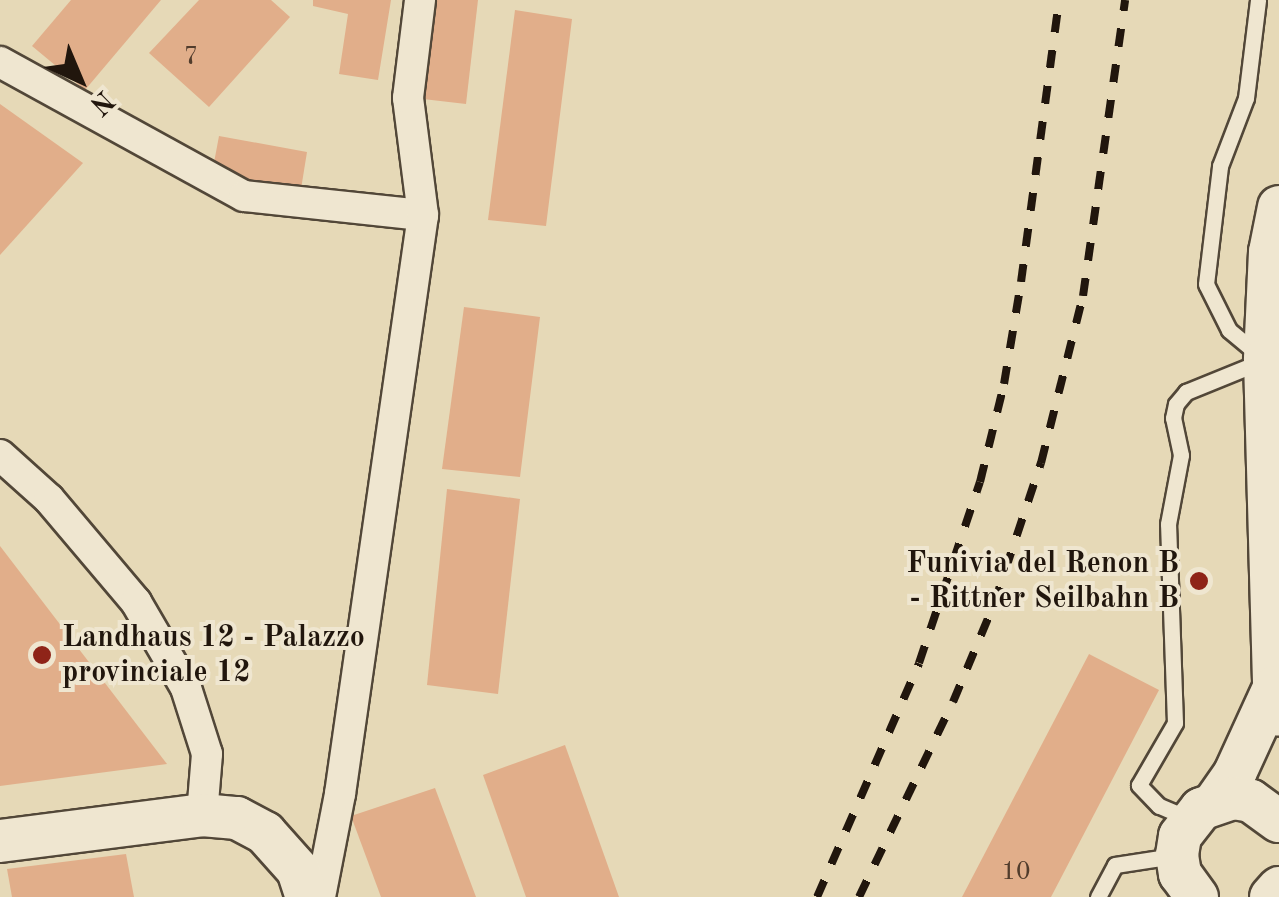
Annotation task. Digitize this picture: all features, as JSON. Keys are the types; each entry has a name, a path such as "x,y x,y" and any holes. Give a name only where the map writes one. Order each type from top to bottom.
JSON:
{"street":[{"path":"320,897 340,794 423,214 408,98 420,0"},
{"path":"0,62 244,196 423,214"},
{"path":"1197,897 1180,874 1194,825 1235,773 1277,702 1270,252 1279,206"},
{"path":"0,455 49,499 136,602 186,688 206,754 202,814"},
{"path":"1194,825 1250,801 1279,821"},
{"path":"0,841 202,814 236,818 265,832 298,870 307,897"},
{"path":"1271,897 1279,888"}],"lane":[{"path":"1258,0 1246,98 1220,166 1206,284 1229,330 1272,356"},
{"path":"1194,825 1159,806 1139,785 1174,723 1168,524 1181,455 1173,418 1176,404 1186,392 1272,356"},
{"path":"1098,897 1115,865 1194,825"}],"building":[{"path":"71,0 161,0 85,90 32,46"},
{"path":"199,0 271,0 290,17 209,107 149,53"},
{"path":"313,0 391,0 378,80 339,74 348,14 313,6"},
{"path":"435,0 478,0 466,104 423,99"},
{"path":"515,10 572,19 546,226 488,220"},
{"path":"0,104 83,163 0,255"},
{"path":"219,136 307,152 301,189 239,181 213,168"},
{"path":"464,307 540,317 520,477 442,469"},
{"path":"447,489 520,499 498,694 427,685"},
{"name":"Landhaus 12 - Palazzo provinciale 12","path":"0,546 167,764 0,786"},
{"path":"1089,654 1159,690 1051,897 962,897"},
{"path":"565,745 619,897 526,897 483,775"},
{"path":"435,788 476,897 381,897 351,816"},
{"path":"126,854 134,897 12,897 7,869"}],"railway":[{"path":"817,897 919,663 980,482 1004,384 1021,282 1059,0"},
{"path":"859,897 953,702 994,604 1041,463 1083,296 1125,0"}],"place":[{"name":"Funivia del Renon B - Rittner Seilbahn B","path":"1199,581"},
{"name":"Landhaus 12 - Palazzo provinciale 12","path":"42,655"}]}
